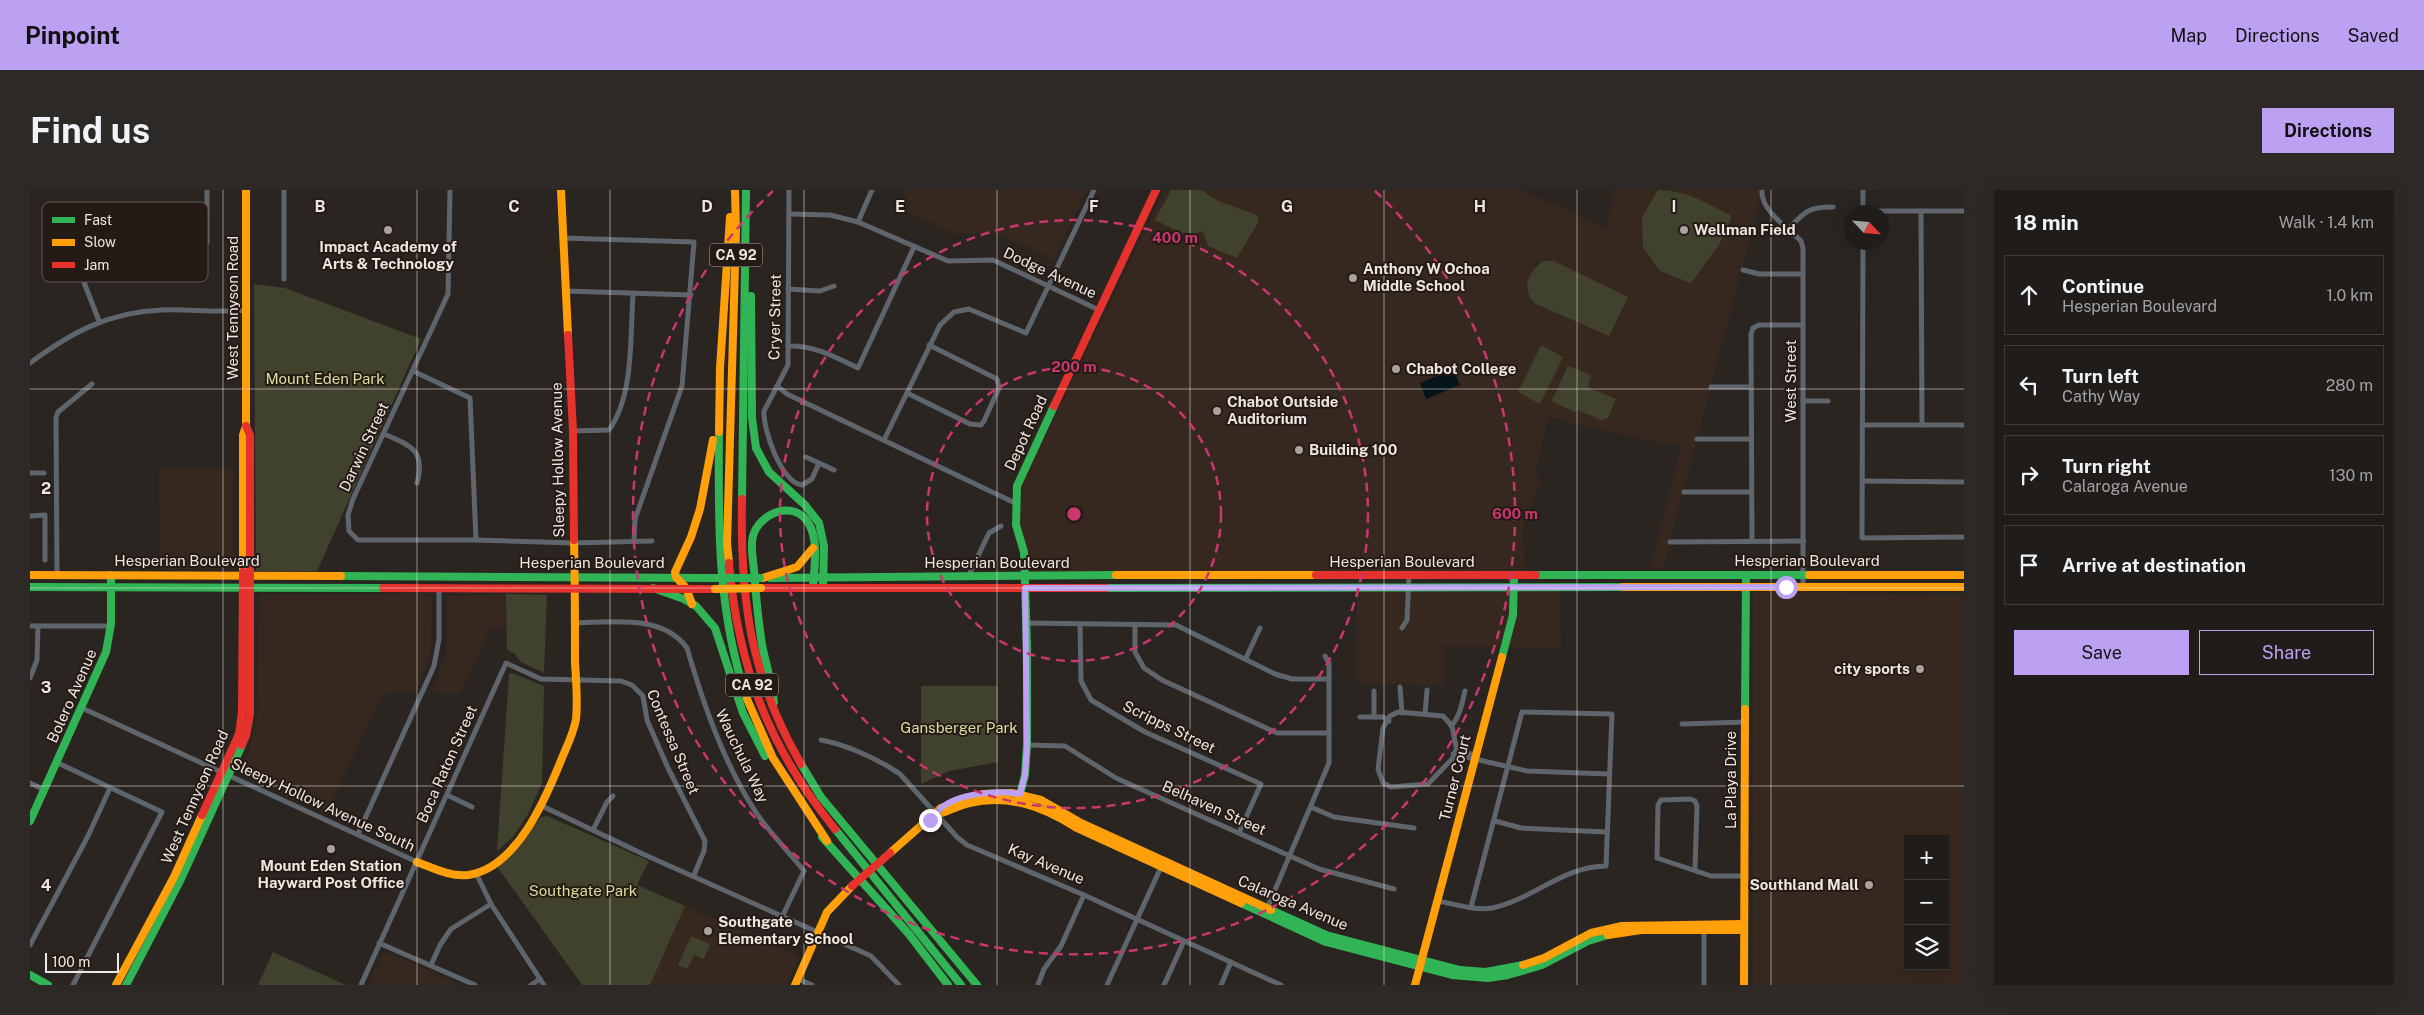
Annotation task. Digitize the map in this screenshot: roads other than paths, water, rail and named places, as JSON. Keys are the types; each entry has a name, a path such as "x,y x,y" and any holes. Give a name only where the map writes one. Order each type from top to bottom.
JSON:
{"main road":[{"name":"West Tennyson Road","path":"126,985 180,881 225,773 239,734 242,712 243,435 246,426 246,190"},
{"name":"Sleepy Hollow Avenue","path":"476,873 498,860 519,841 540,805 570,739 576,719 573,431 561,190"},
{"path":"730,190 719,385 718,560 724,607 732,651 745,694 766,745 826,841"},
{"name":"CA 92","path":"735,190 736,231 727,543 733,608 743,655 766,721 802,787 827,822 904,912 960,985"},
{"name":"CA 92","path":"746,190 742,555 744,597 751,640 759,671 775,713 804,770 828,805 977,985"},
{"name":"Depot Road","path":"1020,797 1025,775 1027,745 1026,623 1024,552 1016,525 1015,503 1017,486 1156,190"},
{"path":"746,229 753,317 752,402 756,449 770,474 812,513 819,523 822,536 823,588"},
{"path":"692,604 686,588 676,577 678,564 698,517 708,478 719,385"},
{"name":"West Tennyson Road","path":"116,985 174,878 225,773 246,736 250,714 251,575 250,435 246,426"},
{"path":"775,713 773,688 762,644 755,601 753,538 759,522 764,518 774,512 786,510 807,520 812,531 814,547 813,588"},
{"path":"762,578 797,567 814,547"},
{"name":"Hesperian Boulevard","path":"30,575 574,578 968,575 1025,577 1964,575"},
{"name":"Bolero Avenue","path":"30,821 58,763 106,652 111,626 111,575"},
{"name":"La Playa Drive","path":"1744,985 1746,575"},
{"name":"Turner Court","path":"1415,985 1513,615 1514,576"},
{"name":"Hesperian Boulevard","path":"30,587 715,589 1964,587"},
{"path":"653,588 692,604 703,612 715,628 733,684 755,740 789,796 812,826 908,933 948,985"},
{"name":"Calaroga Avenue","path":"796,982 834,902 936,815 969,803 1020,797 1076,827 1266,910 1326,942 1471,977 1508,975 1536,967 1583,943 1614,933 1704,927 1744,927"},
{"path":"417,862 445,873 476,873"},
{"path":"30,975 48,985"}],"street":[{"path":"284,190 284,279"},
{"name":"Darwin Street","path":"450,190 448,294 348,515 348,531 352,537 358,540 476,540"},
{"name":"Cryer Street","path":"789,190 788,346 786,370 764,410 764,416 772,447 783,468 794,482 802,485 812,479 819,463"},
{"path":"858,222 872,190"},
{"path":"884,440 929,346 944,320 962,309 980,312 1026,333 1094,190"},
{"name":"West Street","path":"1762,190 1761,197 1768,208 1801,241 1803,248 1803,587"},
{"path":"1863,190 1863,205"},
{"path":"1789,228 1808,209 1833,207"},
{"path":"1921,211 1922,425"},
{"path":"1889,212 1964,211"},
{"name":"Dodge Avenue","path":"789,214 830,215 858,222 948,261 993,260 1099,310"},
{"path":"563,238 694,242 682,386 635,519 634,540"},
{"path":"788,346 802,346 820,350 858,368 914,247"},
{"path":"1863,250 1864,425 1862,538 1964,537"},
{"path":"1743,270 1759,274 1802,274"},
{"path":"84,282 99,321"},
{"path":"788,289 820,291 834,286"},
{"path":"566,291 633,295 691,295"},
{"path":"573,431 609,430 613,424 626,387 633,295"},
{"path":"30,362 73,333 99,321 163,310 213,312 246,310"},
{"path":"1752,541 1751,334 1753,328 1759,325 1802,324"},
{"path":"907,393 970,424 981,425 999,388 997,379 929,346"},
{"path":"413,371 470,398 476,540 573,543 652,541"},
{"path":"57,575 56,418 58,412 92,384"},
{"path":"778,386 787,394 1015,503"},
{"path":"1711,387 1751,387"},
{"path":"1803,401 1828,401"},
{"path":"1864,425 1964,425"},
{"path":"384,434 414,449 418,455 419,475 417,483"},
{"path":"1697,439 1751,439"},
{"path":"806,457 834,470"},
{"path":"30,473 44,473"},
{"path":"1863,481 1964,482"},
{"path":"1684,492 1751,492"},
{"path":"30,516 45,515 45,560"},
{"path":"968,575 989,533 1001,526"},
{"path":"1670,542 1804,541"},
{"path":"358,834 434,666 439,639 438,576"},
{"path":"1402,628 1408,620 1409,576"},
{"name":"Wauchula Way","path":"575,623 648,624 675,634 687,648 710,721 746,796 758,816 804,871 783,915"},
{"path":"1026,623 1176,624 1275,674 1292,679 1329,680"},
{"name":"Scripps Street","path":"1080,624 1081,681 1091,700 1145,732 1261,784 1239,833"},
{"path":"1135,624 1135,652 1144,668 1162,680 1277,733 1329,733"},
{"path":"30,626 111,626"},
{"path":"30,678 38,660 38,626"},
{"path":"1246,658 1260,628"},
{"path":"1266,910 1329,763 1329,663 1326,656"},
{"name":"Contessa Street","path":"506,663 541,679 627,682 643,696 647,720 664,760 705,841 704,851 694,875"},
{"name":"Boca Raton Street","path":"361,985 506,663"},
{"path":"1400,687 1402,713"},
{"path":"1425,714 1428,690"},
{"path":"1451,726 1460,710 1465,690"},
{"path":"1374,691 1374,717"},
{"name":"Sleepy Hollow Avenue South","path":"82,708 417,862"},
{"path":"1438,901 1471,907 1490,908 1509,903 1560,877 1593,866 1606,866 1612,714 1522,712 1471,907"},
{"path":"1402,713 1425,714 1445,720 1451,726 1455,738 1455,753 1427,782 1391,784 1386,782 1381,766 1388,720 1402,713"},
{"path":"1360,717 1383,717 1388,720"},
{"path":"1682,724 1745,722"},
{"name":"Kay Avenue","path":"821,740 833,742 890,767 911,785 936,815 967,845 1084,895 1280,985"},
{"name":"Belhaven Street","path":"1027,745 1065,746 1116,778 1319,869 1394,889"},
{"path":"1455,753 1527,771 1609,774"},
{"path":"58,763 162,812 73,985"},
{"path":"30,783 45,790"},
{"path":"30,945 88,836 110,788"},
{"path":"447,795 472,807"},
{"path":"593,830 607,802 613,796"},
{"path":"1694,869 1697,806 1695,801 1690,799 1661,800 1658,805 1656,858 1711,876 1744,876"},
{"path":"540,805 871,956 899,985"},
{"path":"1311,808 1334,817 1414,828"},
{"path":"1495,821 1521,828 1606,832"},
{"path":"1107,985 1163,864"},
{"path":"476,873 491,904 544,985"},
{"path":"1038,985 1044,969 1061,946 1084,895"},
{"path":"431,965 440,945 451,929 491,904"},
{"path":"1704,927 1704,985"},
{"path":"1164,985 1184,941"},
{"path":"379,943 475,985"},
{"path":"1221,985 1231,962"},
{"path":"531,985 540,979"},
{"path":"796,982 812,985"}],"place":[{"name":"Impact Academy of Arts & Technology","path":"388,230"},
{"name":"Wellman Field","path":"1684,230"},
{"name":"Anthony W Ochoa Middle School","path":"1353,278"},
{"name":"Chabot College","path":"1396,369"},
{"name":"Chabot Outside Auditorium","path":"1217,411"},
{"name":"Building 100","path":"1299,450"},
{"name":"city sports","path":"1920,669"},
{"name":"Mount Eden Station Hayward Post Office","path":"331,849"},
{"name":"Southland Mall","path":"1869,885"},
{"name":"Southgate Elementary School","path":"708,931"}],"park label":[{"name":"Mount Eden Park","path":"325,379"},
{"name":"Gansberger Park","path":"959,728"},
{"name":"Southgate Park","path":"583,891"}]}
